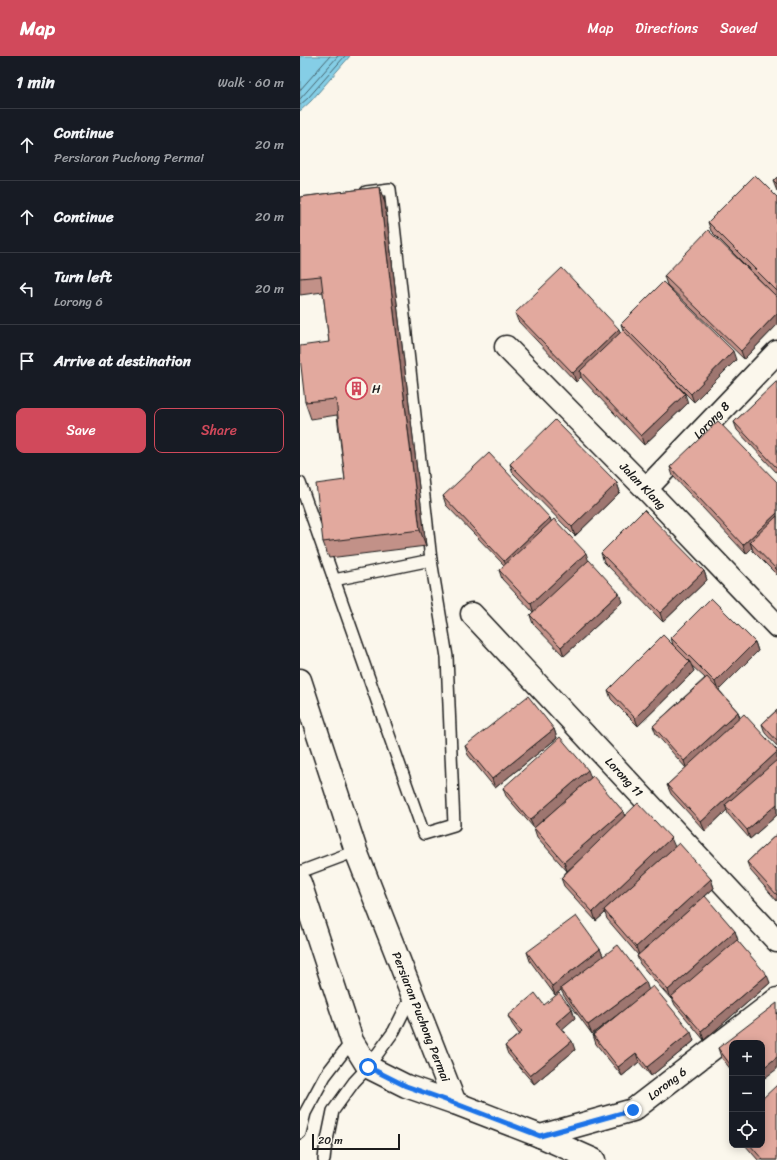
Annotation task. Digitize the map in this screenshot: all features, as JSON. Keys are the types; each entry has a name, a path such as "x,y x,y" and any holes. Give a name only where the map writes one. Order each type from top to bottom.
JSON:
{"street":[{"name":"Jalan Klang","path":"506,347 646,489 777,626"},
{"name":"Lorong 8","path":"646,489 777,352"},
{"name":"Lorong 11","path":"472,614 777,941"},
{"name":"Persiaran Puchong Permai","path":"300,680 356,851 454,1103"},
{"path":"300,883 352,1041 368,1067"},
{"name":"Lorong 6","path":"540,1136 633,1110 777,999"},
{"name":"Persiaran Puchong Permai","path":"368,1067 406,1086 454,1103"},
{"path":"454,1103 540,1136 594,1160"}],"lane":[{"path":"300,483 424,834 454,825 447,656 431,560 390,189 353,194"},
{"path":"334,580 431,560"},
{"path":"300,872 356,851"},
{"path":"324,1160 333,1111 394,1031 412,995"},
{"path":"300,1133 305,1113 324,1076 352,1041"}],"water":[{"path":"300,56 350,56 311,101 300,111"}],"building":[{"path":"755,175 777,197 777,291 708,222"},
{"path":"777,177 777,185 773,181"},
{"name":"H","path":"379,187 420,530 323,542 316,484 345,480 336,399 305,402 300,346 329,342 321,276 300,278 300,197"},
{"path":"708,230 777,297 777,313 741,351 664,276"},
{"path":"562,268 619,329 573,373 515,313"},
{"path":"663,282 733,351 691,394 621,324"},
{"path":"623,330 685,394 641,436 580,371"},
{"path":"777,382 777,468 734,422"},
{"path":"555,420 617,483 572,527 510,464"},
{"path":"718,421 777,482 777,513 743,545 670,467"},
{"path":"489,453 550,518 504,561 443,496"},
{"path":"644,510 704,571 660,613 601,553"},
{"path":"777,516 777,570 750,542"},
{"path":"554,519 586,553 531,604 499,570"},
{"path":"589,560 619,593 561,647 530,615"},
{"path":"711,598 755,642 715,682 671,638"},
{"path":"663,635 690,662 635,718 608,690"},
{"path":"707,677 738,712 684,761 653,726"},
{"path":"528,696 554,729 492,779 465,746"},
{"path":"777,710 777,741 762,724"},
{"path":"744,714 777,750 777,752 701,822 667,785"},
{"path":"560,737 588,770 530,820 503,788"},
{"path":"777,760 777,804 747,830 725,805"},
{"path":"593,776 623,811 564,862 534,828"},
{"path":"638,803 671,838 593,912 561,878"},
{"path":"777,834 777,895 747,862"},
{"path":"679,843 711,879 636,947 604,910"},
{"path":"705,896 735,931 668,990 637,956"},
{"path":"576,916 600,949 552,986 527,952"},
{"path":"737,940 767,975 701,1031 671,997"},
{"path":"618,945 646,982 588,1025 561,988"},
{"path":"653,986 691,1032 647,1067 636,1053 618,1067 593,1035"},
{"path":"535,993 544,1005 559,993 572,1009 556,1023 572,1041 530,1076 505,1046 522,1032 508,1016"},
{"path":"777,1003 777,1057 765,1067 765,1040 729,1040 729,1063 718,1048"},
{"path":"777,1085 777,1160 763,1160 753,1148 765,1148 765,1096"}],"place":[{"name":"H","path":"357,389"}],"route":[{"path":"368,1067 406,1086 540,1136 633,1110"}]}
